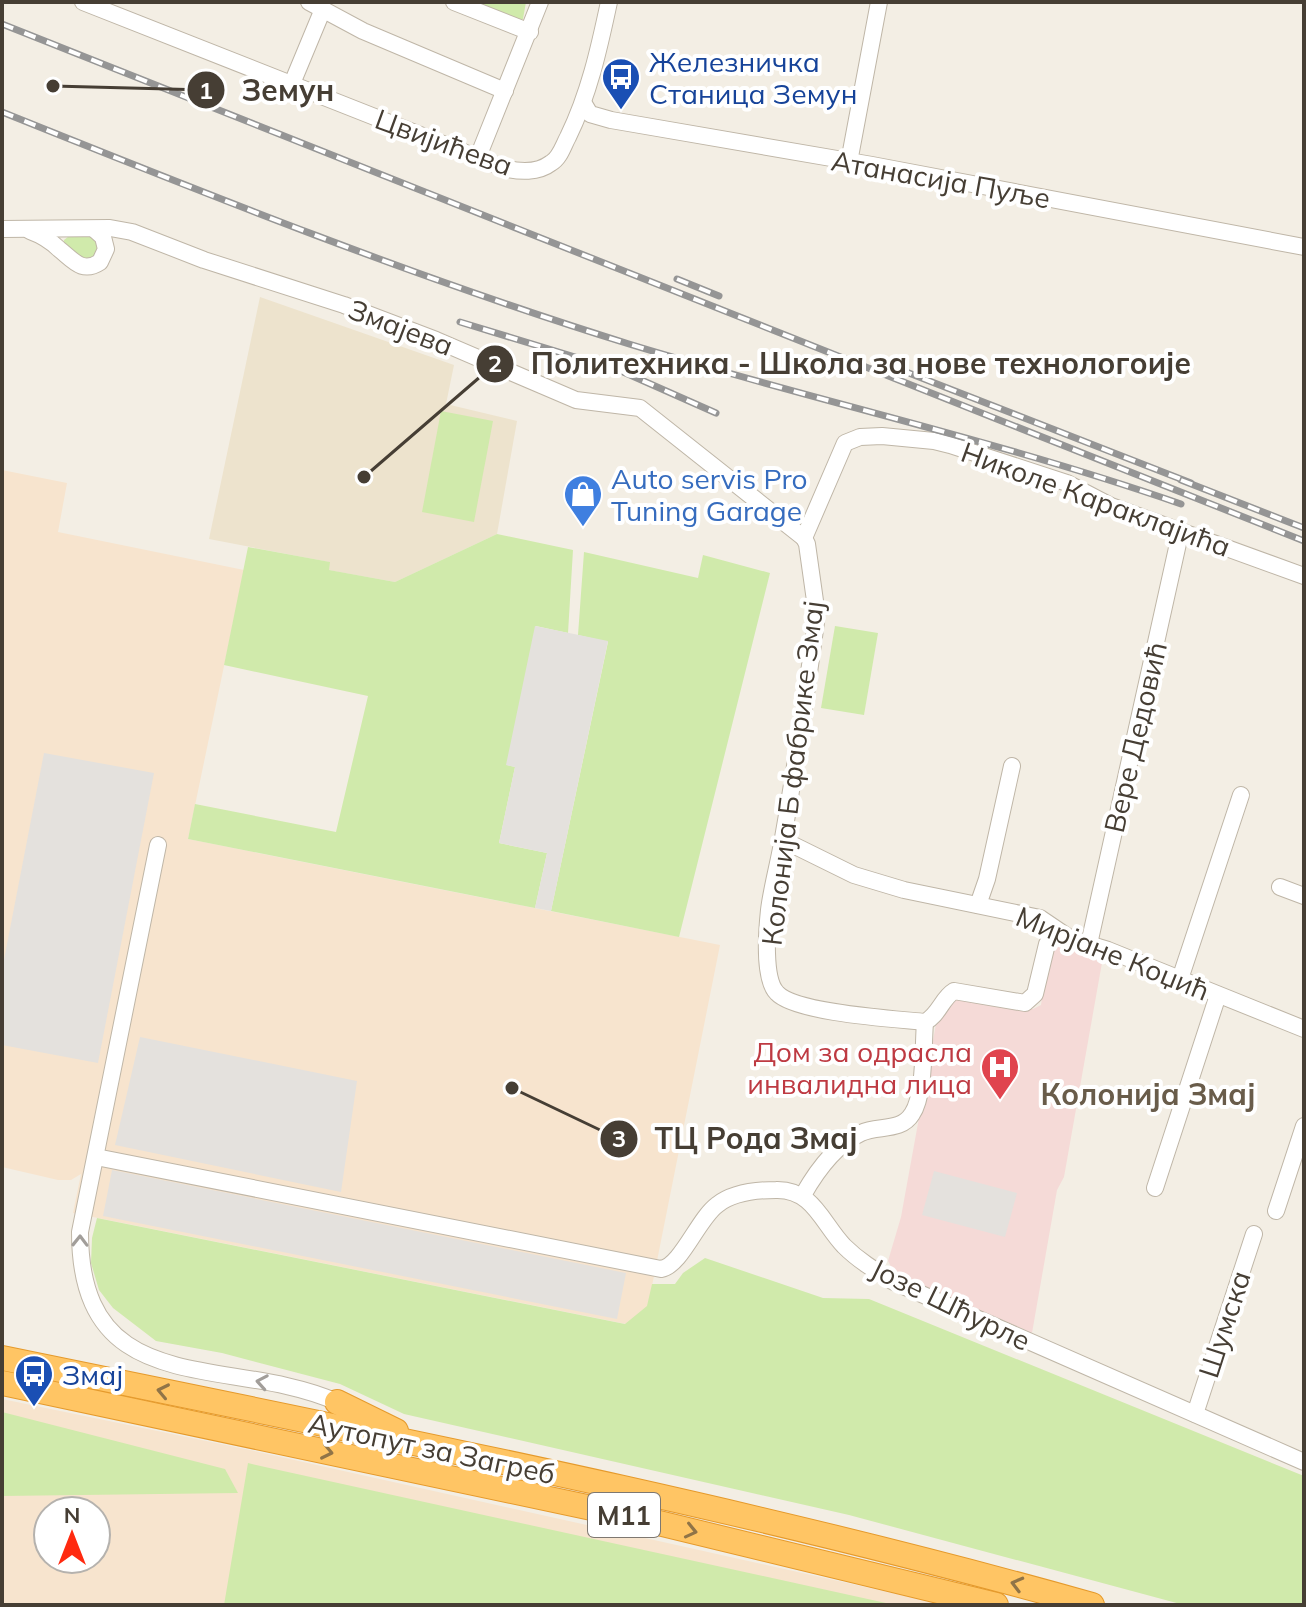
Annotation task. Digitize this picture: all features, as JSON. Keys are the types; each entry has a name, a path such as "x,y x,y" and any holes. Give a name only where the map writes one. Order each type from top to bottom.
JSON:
{"highway":[{"name":"Аутопут за Загреб","path":"2,1358 431,1447 851,1542 1092,1605"},
{"name":"Аутопут за Загреб","path":"2,1383 634,1517 996,1605"},
{"path":"337,1402 431,1447"}],"street":[{"name":"Цвијићева","path":"83,2 513,171 539,169 556,159 584,104"},
{"path":"454,2 530,32"},
{"path":"478,157 540,2"},
{"path":"584,104 609,2"},
{"path":"849,162 879,2"},
{"path":"291,86 327,7 363,31 505,91"},
{"name":"Атанасија Пуље","path":"584,104 590,114 611,120 1304,247"},
{"name":"Змајева","path":"2,229 132,232 204,260 397,325 576,400 640,408 804,538"},
{"path":"60,249 61,239 72,229"},
{"path":"28,230 45,238 75,264 91,266 100,262 104,255 105,242 94,229"},
{"path":"105,242 119,234 132,232"},
{"name":"Николе Караклајића","path":"804,538 845,443 860,437 882,436 934,441 1023,467 1067,483 1111,506 1304,576"},
{"name":"Вере Дедовић","path":"1089,944 1181,530"},
{"name":"Колонија Б фабрике Змај","path":"804,538 816,594 817,615 768,929 769,977 775,992 788,1000 824,1010 925,1022"},
{"path":"978,905 987,879 1012,766"},
{"path":"1180,979 1241,795"},
{"name":"Мирјане Коџић","path":"783,840 854,875 904,890 1040,918 1071,939 1304,1029"},
{"path":"158,845 80,1232 82,1274 89,1299 109,1330 148,1357 308,1391 337,1402"},
{"path":"1280,887 1304,896"},
{"path":"96,1157 661,1269 671,1265 708,1213 726,1199 743,1193 773,1190 803,1195 828,1159 851,1139 868,1130 896,1126 908,1119 914,1112 919,1090 925,1022 933,1017 954,991 1019,1002 1031,1001 1037,989 1047,944 1056,930"},
{"path":"1155,1188 1218,995"},
{"path":"1276,1211 1304,1126"},
{"name":"Јозе Шћурле","path":"803,1195 847,1248 894,1282 1304,1462"},
{"name":"Шумска","path":"1195,1414 1254,1234"}],"shaded area":[{"path":"260,297 454,365 446,404 517,421 497,534 395,582 328,570 329,562 209,539"},
{"path":"2,470 67,483 58,532 244,570 188,839 720,945 648,1306 626,1324 73,1213 81,1174 71,1180 58,1180 2,1167"},
{"path":"535,626 608,641 551,911 535,908 547,853 499,843 515,767 506,765"},
{"path":"44,753 154,773 98,1063 2,1045 2,970"},
{"name":"Дом за одрасла инвалидна лица","path":"1054,945 1103,957 1064,1177 1057,1190 1032,1333 895,1274 888,1261 901,1217 936,1024 952,996 1023,1009 1041,1005 1049,951"},
{"path":"140,1037 357,1081 341,1192 115,1145"},
{"path":"112,1170 626,1273 617,1319 103,1216"},
{"path":"934,1171 1017,1193 1005,1237 922,1215"},
{"path":"2,1399 250,1450 946,1605 2,1605"}],"green space":[{"path":"465,2 526,2 523,19 519,23"},
{"path":"73,233 93,233 102,247 88,263 63,246 64,240"},
{"path":"441,411 493,421 474,522 422,512"},
{"path":"497,534 573,550 568,633 536,626 507,765 515,767 499,843 547,853 535,908 188,839 195,804 336,832 368,696 224,665 248,547 330,562 329,570 395,582"},
{"path":"584,552 698,578 703,555 770,573 679,937 551,911 608,642 578,635"},
{"path":"835,626 878,633 864,715 821,708"},
{"path":"97,1218 625,1324 647,1306 652,1284 675,1284 683,1273 705,1258 823,1298 869,1299 1304,1476 1304,1605 1184,1605 849,1515 404,1414 340,1384 222,1353 156,1341 113,1308 99,1290 91,1263"},
{"path":"2,1412 225,1469 238,1493 32,1495 2,1496"},
{"path":"248,1463 265,1467 895,1605 224,1605"}],"railway":[{"path":"2,24 1304,541"},
{"path":"2,112 470,292 629,344 975,440 1181,504"},
{"path":"677,279 719,296"},
{"path":"460,322 621,371 716,413"},
{"path":"878,361 1191,483"},
{"path":"1181,480 1304,528"}],"place":[{"name":"Земун","path":"53,86"},
{"name":"Железничка Станица Земун","path":"621,111"},
{"name":"Политехника - Школа за нове технологоије","path":"364,477"},
{"name":"Auto servis Pro Tuning Garage","path":"583,528"},
{"name":"ТЦ Рода Змај","path":"512,1088"},
{"name":"Дом за одрасла инвалидна лица","path":"1000,1101"},
{"name":"Змај","path":"34,1408"}],"district":[{"name":"Колонија Змај","path":"1148,1094"}]}
